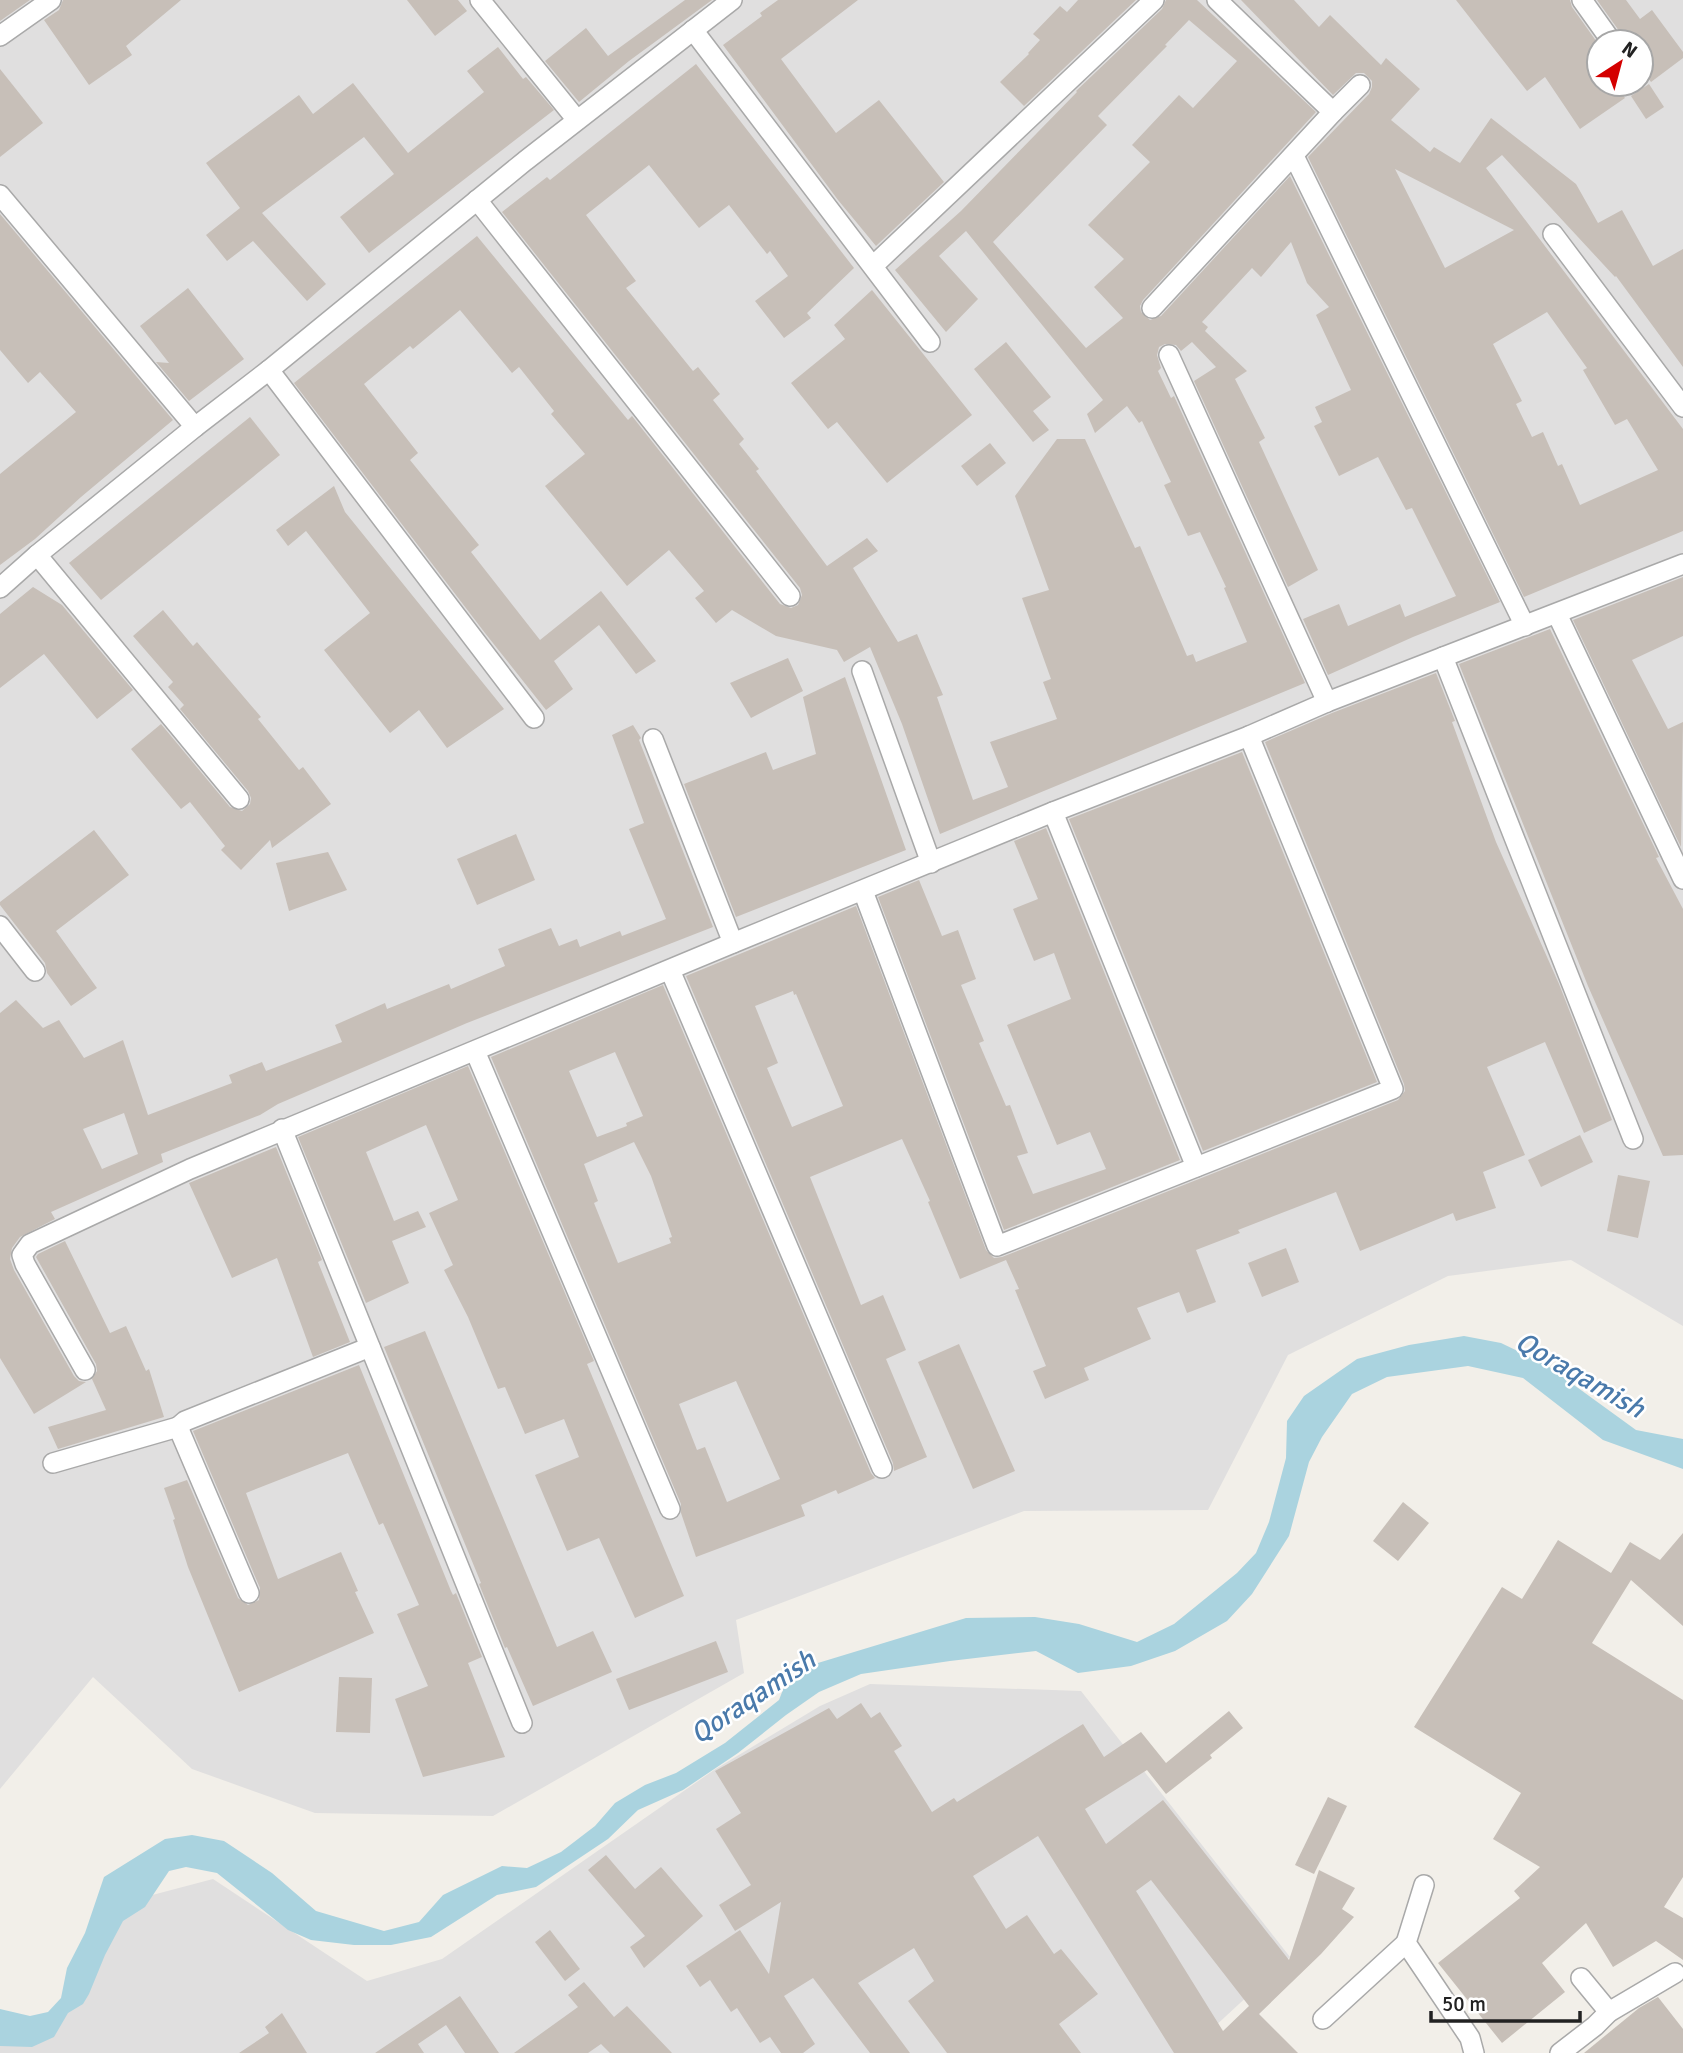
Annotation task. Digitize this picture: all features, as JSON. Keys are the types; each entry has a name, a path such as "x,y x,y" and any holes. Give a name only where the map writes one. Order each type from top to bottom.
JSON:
{"street":[{"path":"0,36 51,0"},
{"path":"480,0 577,120"},
{"path":"0,588 37,555 477,200 732,0"},
{"path":"873,266 1154,0"},
{"path":"1217,0 1333,112"},
{"path":"1582,0 1602,28"},
{"path":"693,30 930,342"},
{"path":"1152,308 1360,85"},
{"path":"1294,156 1525,626"},
{"path":"0,195 195,427"},
{"path":"477,200 790,596"},
{"path":"1553,234 1683,407"},
{"path":"1169,355 1327,702"},
{"path":"269,370 534,718"},
{"path":"37,555 239,799"},
{"path":"85,1370 25,1264 22,1255 30,1244 190,1168 733,943 1053,812 1249,736 1327,702 1683,564"},
{"path":"1557,614 1683,879"},
{"path":"1443,657 1633,1139"},
{"path":"862,671 931,863"},
{"path":"863,891 997,1246 1393,1089 1249,736"},
{"path":"653,739 733,943"},
{"path":"1053,812 1196,1167"},
{"path":"0,926 35,971"},
{"path":"670,970 883,1468"},
{"path":"475,1051 670,1509"},
{"path":"282,1129 522,1723"},
{"path":"53,1463 178,1427 186,1421 370,1347"},
{"path":"178,1427 250,1594"},
{"path":"1323,2019 1406,1942 1424,1885"},
{"path":"1406,1942 1470,2038 1474,2053"},
{"path":"1560,2053 1609,2012 1675,1973"},
{"path":"1581,1979 1609,2012"}],"shaded area":[{"path":"0,0 1683,0 1683,1326 1571,1260 1448,1276 1288,1355 1208,1510 1024,1511 736,1620 744,1673 493,1816 315,1813 192,1769 93,1677 0,1789"},
{"path":"870,1684 1081,1691 1290,1957 1186,2053 0,2053 0,2035 74,2003 122,1903 213,1879 367,1981 442,1959 714,1770 820,1706"}],"water":[{"path":"1464,1336 1501,1343 1545,1364 1636,1430 1683,1439 1683,1469 1603,1440 1523,1378 1468,1366 1387,1377 1352,1394 1322,1437 1309,1462 1289,1536 1252,1594 1227,1621 1175,1651 1131,1666 1078,1673 1036,1651 861,1674 819,1692 738,1753 683,1790 638,1810 608,1839 536,1887 497,1895 431,1937 391,1945 354,1945 311,1940 288,1930 217,1873 186,1867 169,1871 145,1907 123,1921 89,1994 83,2004 68,2013 54,2037 32,2047 0,2046 0,2009 30,2016 48,2012 61,1998 67,1968 85,1933 104,1877 165,1839 192,1835 224,1841 272,1873 316,1911 384,1931 419,1922 443,1895 502,1866 527,1868 561,1852 595,1826 615,1803 645,1785 676,1773 725,1743 779,1700 786,1682 808,1666 966,1618 1035,1617 1079,1624 1137,1642 1174,1624 1237,1573 1256,1553 1269,1522 1286,1458 1287,1421 1304,1396 1357,1359 1409,1345"}],"building":[{"path":"0,0 30,0 0,21"},
{"path":"63,0 181,0 126,46 132,55 89,85 44,20 59,10"},
{"path":"407,0 458,0 467,11 435,36"},
{"path":"685,0 712,0 629,61 579,102 545,61 586,28 608,56"},
{"path":"778,0 858,0 781,59 836,133 879,100 944,182 876,246 838,200 723,45 762,16 760,13"},
{"path":"1078,0 1136,0 1024,106 1000,82 1040,40 1033,34 1060,6 1067,12"},
{"path":"1166,0 1197,0 1316,112 1143,300 1141,312 1150,320 1161,316 1290,176 1500,602 1328,675 1303,619 1339,604 1348,626 1400,604 1405,617 1456,596 1412,508 1406,510 1378,457 1339,476 1314,426 1322,422 1315,407 1351,390 1316,315 1329,307 1307,283 1291,242 1261,277 1252,268 1202,322 1208,327 1205,331 1247,371 1235,379 1265,438 1259,442 1318,570 1288,587 1194,381 1216,367 1192,342 1181,351 1176,345 1165,344 1159,347 1157,355 1161,368 1158,371 1171,398 1174,396 1305,683 940,834 902,724 870,647 844,662 837,650 776,636 732,610 716,623 695,598 704,591 669,550 627,586 545,486 585,454 551,414 554,411 519,367 512,373 460,310 413,349 410,346 364,384 418,453 410,460 479,545 471,552 540,640 601,591 656,661 636,674 599,625 554,661 573,689 546,710 294,383 477,236 628,420 632,416 780,604 791,608 798,605 802,595 800,588 502,212 547,177 550,180 696,64 854,268 807,313 811,318 784,338 755,301 788,276 770,251 767,254 729,205 699,228 649,165 586,215 636,281 626,288 693,371 698,367 720,394 713,400 744,439 739,444 827,566 867,538 878,551 853,568 898,642 917,634 943,695 937,697 973,800 1008,787 990,742 1057,719 1043,682 1051,679 1022,598 1049,590 1015,496 1057,439 1085,439 1135,548 1140,546 1187,656 1193,654 1196,662 1247,642 1224,588 1226,587 1200,532 1188,536 1164,485 1171,482 1142,421 1139,423 1127,406 1095,433 1087,414 1103,400 966,231 939,256 978,299 946,332 895,270 961,211 1076,91 1162,9","holes":["1189,20 1237,61 1193,108 1179,95 1132,145 1150,162 1088,225 1124,259 1094,287 1123,318 1086,348 993,242 1107,125 1098,116"]},
{"path":"1241,0 1294,0 1319,27 1330,15 1381,65 1386,58 1420,89 1391,120 1430,152 1434,147 1460,163 1491,118 1576,184 1598,223 1622,210 1653,266 1683,249 1683,367 1616,276 1502,155 1486,168 1683,429 1683,531 1524,597 1308,157 1369,94 1372,81 1364,73 1356,73 1333,95","holes":["1395,169 1514,230 1445,268","1547,312 1587,368 1583,370 1615,425 1627,419 1658,470 1580,505 1562,464 1558,466 1543,432 1532,437 1516,404 1522,401 1493,344"]},
{"path":"1456,0 1570,0 1587,28 1585,98 1625,98 1580,129 1545,77 1527,91"},
{"path":"1597,0 1626,0 1640,19 1652,10 1683,52 1683,58 1655,79 1655,28 1617,28"},
{"path":"498,47 523,79 526,77 554,110 369,253 340,217 394,174 364,137 262,213 326,284 307,301 253,241 227,261 206,235 240,208 206,163 299,95 313,114 353,83 408,153 484,92 467,71"},
{"path":"0,69 43,123 0,157"},
{"path":"1655,93 1664,107 1646,119 1632,98 1655,98"},
{"path":"0,214 173,420 35,539 0,565 0,474 76,412 40,372 28,383 0,350"},
{"path":"188,288 244,359 189,401 156,362 169,363 140,326"},
{"path":"872,290 972,415 887,483 837,422 828,429 791,383 845,339 834,325"},
{"path":"1006,342 1051,397 1033,411 1049,430 1033,442 974,369"},
{"path":"250,417 280,455 101,600 69,563"},
{"path":"990,443 1006,463 977,486 961,466"},
{"path":"334,486 345,512 504,709 447,748 419,710 390,733 324,650 370,613 306,531 288,546 276,530"},
{"path":"1683,577 1683,636 1632,660 1668,729 1683,722 1681,847 1573,620"},
{"path":"33,587 62,605 133,690 97,719 44,654 0,688 0,614"},
{"path":"163,610 193,646 197,642 261,717 258,719 299,770 303,767 331,804 272,848 270,840 241,870 221,850 225,846 190,802 181,809 131,749 161,724 230,807 242,811 250,804 248,791 180,709 184,705 168,687 173,682 133,636"},
{"path":"1550,629 1659,857 1656,858 1683,909 1683,1155 1663,1156 1588,986 1459,664"},
{"path":"788,658 803,691 751,718 730,683"},
{"path":"1436,673 1496,842 1559,984 1612,1120 1584,1133 1545,1042 1487,1067 1525,1155 1483,1172 1496,1208 1456,1221 1453,1213 1360,1251 1336,1192 1238,1230 1240,1233 1196,1250 1216,1302 1187,1313 1179,1292 1137,1308 1151,1339 1084,1368 1089,1380 1045,1399 1033,1371 1046,1366 1015,1290 1019,1289 1006,1260 960,1279 928,1202 930,1201 902,1139 810,1177 861,1305 883,1295 906,1350 886,1359 927,1457 894,1471 893,1463 686,976 856,906 986,1250 994,1258 1398,1100 1405,1091 1404,1084 1265,742","holes":["793,991 794,995 796,994 843,1106 792,1127 767,1068 778,1063 755,1006"]},
{"path":"845,677 906,850 736,917 684,784 766,752 773,770 816,754 803,697"},
{"path":"633,725 641,738 639,740 713,927 467,1023 278,1104 260,1115 161,1154 163,1162 51,1212 55,1219 20,1237 12,1248 10,1259 74,1376 79,1381 86,1382 34,1414 0,1358 0,1013 16,1000 43,1028 59,1020 84,1058 123,1040 148,1115 232,1083 229,1075 262,1062 266,1071 342,1042 335,1025 385,1003 387,1009 449,984 451,989 505,966 498,949 551,928 559,946 577,939 580,947 620,931 622,936 666,919 629,829 644,823 612,735","holes":["124,1113 138,1154 102,1169 83,1129"]},
{"path":"1242,752 1377,1082 1203,1151 1069,819"},
{"path":"1046,828 1180,1160 1004,1230 878,897 919,880 942,936 958,930 976,979 961,985 984,1041 979,1043 1006,1106 1010,1105 1028,1153 1017,1156 1033,1194 1106,1169 1090,1132 1057,1145 1007,1025 1071,999 1054,953 1034,961 1013,909 1038,899 1014,841"},
{"path":"94,830 129,875 56,931 97,988 71,1006 47,973 45,963 0,902"},
{"path":"516,834 535,880 477,905 457,859"},
{"path":"328,852 347,890 289,911 276,863"},
{"path":"663,985 875,1478 838,1494 836,1490 801,1505 805,1516 696,1557 681,1513 681,1504 491,1057","holes":["615,1052 643,1116 626,1123 627,1126 597,1137 569,1071","634,1142 651,1176 672,1237 669,1238 671,1243 618,1263 594,1203 598,1201 584,1164","736,1381 780,1479 727,1502 705,1447 697,1450 679,1404"]},
{"path":"468,1066 594,1361 587,1364 684,1596 635,1618 599,1538 567,1551 535,1475 579,1457 564,1419 525,1434 505,1387 498,1389 468,1317 444,1270 453,1265 429,1213 458,1200 426,1125 366,1152 394,1221 418,1211 426,1227 392,1241 409,1283 366,1303 298,1137"},
{"path":"1580,1135 1593,1162 1541,1187 1528,1160"},
{"path":"276,1147 322,1260 318,1262 350,1342 313,1357 277,1258 232,1278 189,1183"},
{"path":"1618,1175 1650,1181 1638,1238 1607,1231"},
{"path":"65,1241 110,1333 126,1326 146,1371 149,1369 164,1417 58,1449 48,1427 106,1410 92,1379 97,1371 96,1364 36,1257"},
{"path":"1286,1248 1299,1282 1262,1297 1248,1263"},
{"path":"425,1331 557,1647 593,1631 612,1672 533,1706 507,1647 505,1648 384,1347"},
{"path":"959,1344 1015,1471 973,1489 918,1362"},
{"path":"359,1365 451,1591 453,1595 456,1593 482,1657 468,1663 505,1757 423,1777 395,1699 428,1686 397,1614 419,1605 383,1523 379,1525 348,1453 246,1493 278,1579 341,1552 358,1591 355,1592 374,1633 239,1692 188,1567 164,1488 187,1480 238,1598 248,1605 259,1600 260,1588 193,1431"},
{"path":"1403,1502 1429,1523 1398,1561 1373,1541"},
{"path":"1683,1533 1683,1626 1631,1580 1592,1643 1683,1700 1683,1877 1664,1907 1683,1918 1683,1960 1656,1941 1613,1967 1586,1923 1542,1963 1565,1992 1502,2043 1438,1963 1520,1898 1514,1891 1540,1867 1493,1839 1521,1793 1414,1727 1502,1587 1522,1599 1558,1540 1611,1573 1630,1542 1660,1560"},
{"path":"716,1641 728,1672 629,1710 616,1679"},
{"path":"339,1677 372,1678 370,1733 336,1732"},
{"path":"861,1703 871,1718 880,1712 902,1746 894,1751 932,1812 954,1798 957,1802 1083,1724 1104,1757 1141,1732 1166,1763 1229,1711 1243,1728 1210,1755 1212,1758 1166,1794 1147,1770 1085,1809 1106,1844 1163,1800 1289,1960 1319,1870 1355,1888 1342,1909 1354,1917 1321,1954 1259,2014 1298,2053 1174,2053 1038,1836 973,1876 1006,1929 1027,1915 1054,1954 1061,1949 1098,1994 1059,2024 1081,2053 947,2053 908,2001 934,1981 914,1948 858,1983 910,2053 870,2053 813,1978 784,1996 815,2044 803,2053 781,2053 770,2037 760,2043 737,2008 731,2012 710,1980 700,1987 686,1966 740,1930 769,1974 781,1902 735,1931 719,1905 751,1885 716,1829 741,1813 715,1771 829,1708 837,1719","holes":["1151,1880 1249,2006 1223,2031 1136,1891"]},
{"path":"1328,1797 1347,1806 1314,1874 1295,1865"},
{"path":"606,1855 635,1889 661,1867 703,1916 644,1968 630,1947 645,1936 588,1870"},
{"path":"550,1930 580,1969 565,1981 535,1942"},
{"path":"584,1982 614,2017 627,2006 672,2053 610,2053 601,2044 588,2053 514,2053 578,2007 568,1995"},
{"path":"460,1996 499,2053 465,2053 446,2025 418,2044 424,2053 375,2053"},
{"path":"1658,1997 1683,2029 1683,2053 1584,2053 1639,2008"},
{"path":"282,2013 307,2053 239,2053 269,2033 265,2027"}],"water label":[{"name":"Qoraqamish","path":"1580,1375"},
{"name":"Qoraqamish","path":"753,1697"}]}
